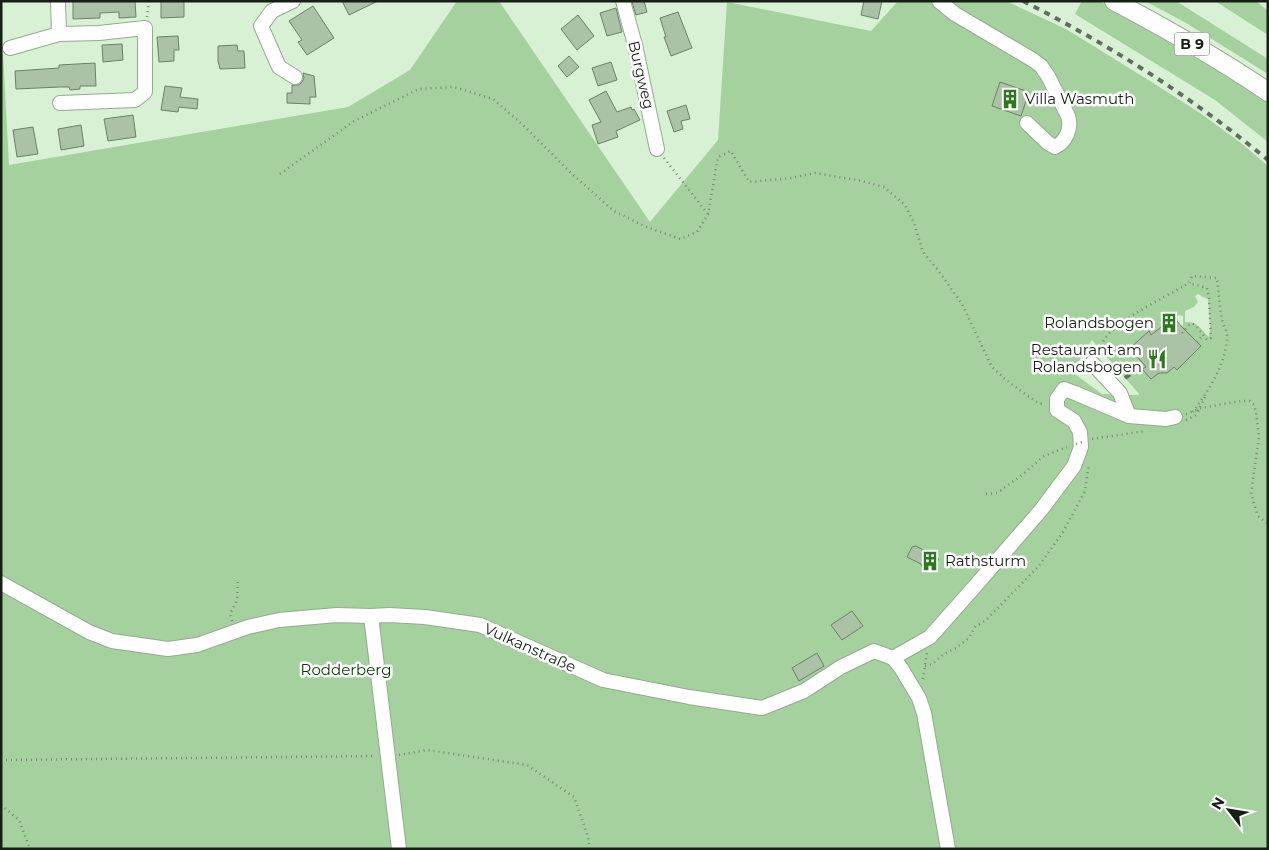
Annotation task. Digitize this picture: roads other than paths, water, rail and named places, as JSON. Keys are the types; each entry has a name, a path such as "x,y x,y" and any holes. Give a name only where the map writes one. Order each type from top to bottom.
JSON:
{"main road":[{"name":"B 9","path":"1114,1 1176,34 1268,92"}],"lane":[{"path":"58,1 59,34"},
{"path":"293,1 272,12 261,26 279,67 295,77"},
{"name":"Burgweg","path":"623,1 635,45 657,149"},
{"path":"939,1 956,14 1033,60 1048,76 1068,116 1069,129 1060,144 1055,147 1048,143 1027,123"},
{"path":"10,48 59,34 98,33 144,28 145,92 136,100 60,103"},
{"path":"1092,363 1120,393 1129,416"},
{"path":"948,849 920,698 901,668 892,658 930,637 1041,510 1074,466 1081,447 1080,432 1074,421 1057,410 1057,399 1064,389 1129,416 1166,419 1175,417"},
{"name":"Vulkanstraße","path":"1,582 88,632 112,641 168,649 197,645 248,627 279,620 337,615 425,617 480,625 603,680 689,698 762,708 804,690 841,667 874,651 892,658"},
{"path":"371,616 398,849"}],"railway":[{"path":"1023,1 1119,54 1150,74 1210,115 1268,160"},
{"path":"1125,378 1142,365"}],"place":[{"name":"Villa Wasmuth","path":"1010,99"},
{"name":"Rolandsbogen","path":"1169,323"},
{"name":"Restaurant am Rolandsbogen","path":"1157,359"},
{"name":"Rathsturm","path":"930,561"}],"park label":[{"name":"Rodderberg","path":"346,670"}]}
